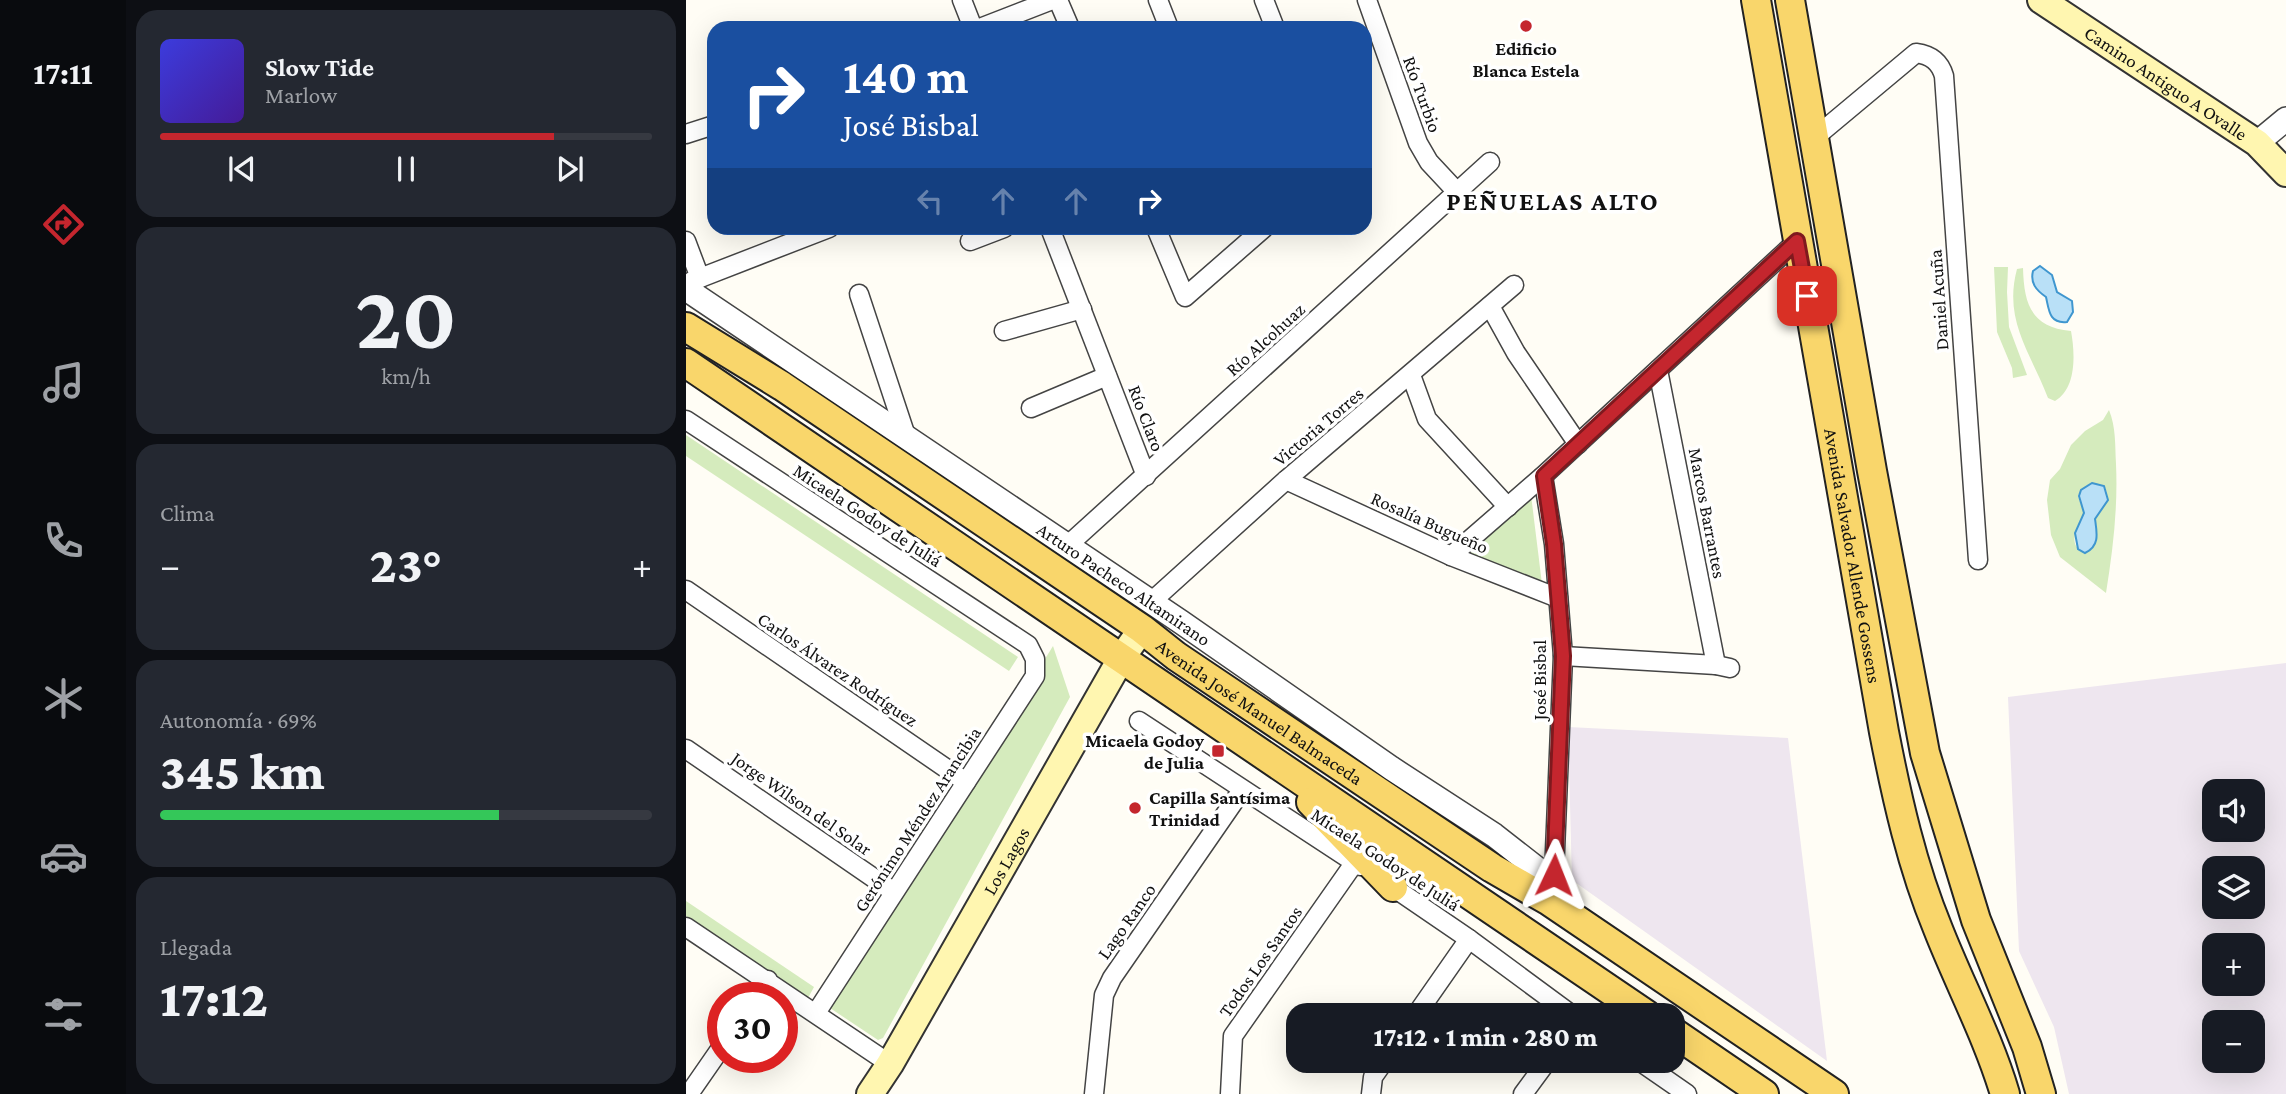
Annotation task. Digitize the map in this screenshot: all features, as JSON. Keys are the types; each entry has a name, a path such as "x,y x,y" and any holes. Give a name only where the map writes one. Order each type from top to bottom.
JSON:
{"main road":[{"name":"Avenida Salvador Allende Gossens","path":"1756,0 1884,732 1899,801 1924,893 1987,1040 2005,1094"},
{"name":"Avenida Salvador Allende Gossens","path":"1790,0 1914,706 1925,754 1976,920 2018,1025 2041,1094"},
{"name":"Camino Antiguo A Ovalle","path":"2041,0 2257,143 2286,173"},
{"name":"Avenida José Manuel Balmaceda","path":"686,327 782,386 1492,868 1554,893 1613,945 1834,1094"},
{"name":"Avenida José Manuel Balmaceda","path":"686,363 1629,1003"},
{"name":"Los Lagos","path":"870,1094 890,1064 1122,657 1142,629"},
{"path":"1291,775 1305,796 1392,887"},
{"path":"1452,883 1506,908 1520,911 1535,912 1554,893"},
{"path":"2018,1025 2055,1094"},
{"path":"1685,1040 1764,1094"}],"street":[{"path":"962,0 970,21"},
{"path":"998,21 1052,0"},
{"path":"1058,0 1067,21"},
{"path":"1158,0 1166,21"},
{"path":"1264,0 1272,21"},
{"name":"Río Turbio","path":"1367,0 1418,144 1429,162 1457,192"},
{"name":"Daniel Acuña","path":"1813,139 1916,52 1934,60 1944,76 1978,561"},
{"path":"2257,143 2286,119"},
{"path":"686,134 707,127"},
{"name":"Río Alcohuaz","path":"1067,546 1490,162"},
{"path":"686,241 691,283 811,235"},
{"path":"970,241 986,235"},
{"name":"Río Claro","path":"1053,235 1146,476"},
{"path":"1159,235 1185,297 1247,235"},
{"path":"1451,556 1544,476 1797,241"},
{"name":"Arturo Pacheco Altamirano","path":"691,283 907,439 1494,835 1554,893"},
{"name":"Victoria Torres","path":"1151,602 1286,480 1514,285"},
{"path":"859,294 907,439"},
{"path":"1490,306 1516,353 1578,444"},
{"path":"1004,331 1082,309"},
{"name":"Marcos Barrantes","path":"1563,656 1723,666 1658,370"},
{"path":"1410,375 1427,419 1508,507"},
{"name":"Río Claro","path":"1031,408 1107,376"},
{"name":"Micaela Godoy de Juliá","path":"686,420 1028,645"},
{"name":"José Bisbal","path":"1544,476 1554,544 1563,656 1554,893"},
{"name":"Rosalía Bugueño","path":"1286,480 1451,556 1558,597"},
{"name":"Carlos Álvarez Rodríguez","path":"686,590 966,782"},
{"name":"Gerónimo Méndez Arancibia","path":"816,1013 1035,676 1035,659 1028,645"},
{"name":"Micaela Godoy de Juliá","path":"1139,721 1469,939 1556,1003"},
{"name":"Jorge Wilson del Solar","path":"686,749 894,892"},
{"name":"Lago Ranco","path":"1094,1094 1104,995 1112,978 1242,790"},
{"name":"Todos Los Santos","path":"1230,1094 1233,1036 1355,862"},
{"path":"686,927 890,1064"},
{"path":"1424,1003 1469,939"},
{"path":"689,1090 707,1066"},
{"path":"1371,1094 1376,1073"},
{"path":"1523,1094 1538,1073"},
{"path":"1657,1073 1687,1094"}],"shaded area":[{"path":"2286,663 2286,1094 2069,1094 2054,1027 2019,951 2008,697"},
{"path":"1568,727 1788,738 1827,1061 1572,880"}],"green space":[{"path":"1994,267 2008,267 2009,327 2027,375 2013,378 2012,368 1997,332"},
{"path":"2023,268 2028,303 2038,319 2057,329 2071,331 2071,379 2062,395 2055,401 2048,398 2016,321 2014,288 2017,269"},
{"path":"2109,410 2115,436 2116,480 2114,528 2106,593 2060,557 2051,535 2047,500 2050,480 2060,469 2071,445 2085,431 2103,420","holes":["2092,483 2104,486 2107,500 2095,519 2096,539 2085,553 2079,550 2074,541 2084,513 2078,496 2081,489"]},
{"path":"686,435 1018,657 1009,671 686,456"},
{"path":"1531,495 1542,584 1473,560 1470,550"},
{"path":"1053,646 1070,697 883,1038 878,1040 830,1008"},
{"path":"686,901 814,987 808,998 798,991 798,982 784,982 686,916"}],"water":[{"path":"2040,266 2052,275 2057,292 2072,301 2073,312 2067,322 2053,318 2046,297 2035,286 2033,271"},
{"path":"2092,483 2104,486 2108,500 2095,519 2095,543 2085,553 2078,549 2075,533 2084,513 2079,496 2081,490"}],"place":[{"name":"Edificio Blanca Estela","path":"1526,26"},
{"name":"Micaela Godoy de Julia","path":"1218,751"},
{"name":"Capilla Santísima Trinidad","path":"1135,808"}],"district":[{"name":"PEÑUELAS ALTO","path":"1553,201"}],"route":[{"path":"1554,875 1563,656 1554,544 1544,476 1797,241 1807,296"}]}
